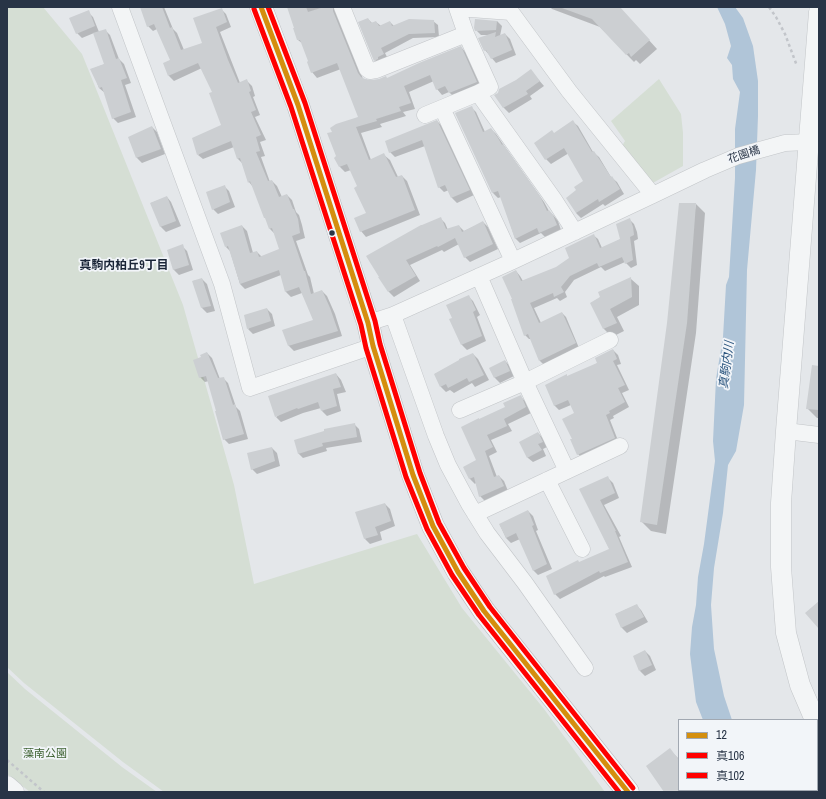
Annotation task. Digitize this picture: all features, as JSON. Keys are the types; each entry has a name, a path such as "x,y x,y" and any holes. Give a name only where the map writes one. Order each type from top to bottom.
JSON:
{"highway":[{"path":"261,7 298,105 368,323 373,346 413,475 432,526 458,572 484,611 628,792"}],"street":[{"path":"120,7 222,284 250,388 373,346"},
{"path":"342,7 367,69 370,71 376,70 466,34"},
{"path":"425,115 478,93 490,86 466,34 457,8 511,12 569,91 653,195"},
{"path":"815,719 800,685 786,633 781,567 781,503 809,142 816,81 819,12"},
{"path":"478,93 555,201 575,232"},
{"path":"442,108 512,262"},
{"name":"花園橋","path":"368,323 393,315 512,262 704,170 738,156 785,143 809,142"},
{"path":"479,276 567,471"},
{"path":"393,315 448,465 487,533 525,583 585,668"},
{"path":"460,410 526,382 610,340"},
{"path":"786,430 819,434"},
{"path":"475,514 620,446"},
{"path":"548,480 582,549"},
{"path":"7,786 14,792"}],"path":[{"path":"7,760 44,792"}],"green space":[{"path":"7,7 43,7 82,54 183,305 234,485 254,584 417,534 462,608 544,709 605,792 164,792 123,762 24,683 7,667"},
{"path":"659,79 681,114 683,133 683,166 651,184 622,146 625,141 611,121"},
{"name":"藻南公園","path":"7,672 25,689 122,767 157,792 30,792 7,774"}],"water":[{"name":"真駒内川","path":"717,7 735,7 743,18 753,46 758,81 758,116 756,170 747,270 744,405 736,451 728,465 723,513 714,568 711,605 714,649 724,696 732,719 703,719 696,702 690,654 698,577 715,461 713,441 716,379 723,337 726,285 729,277 735,178 735,129 740,92 733,79 732,65 727,58 731,46 725,24"}],"building":[{"path":"140,7 162,7 181,50 202,43 193,18 222,8 227,22 216,27 238,83 247,79 251,91 249,92 256,110 251,112 261,135 256,137 260,151 256,152 268,181 272,180 279,197 287,194 294,209 298,219 300,233 292,236 305,271 311,294 322,290 338,331 288,346 282,330 313,320 299,287 285,292 279,270 240,284 228,246 225,247 220,233 242,225 250,253 257,251 259,257 279,249 272,228 269,229 250,181 248,183 240,158 237,159 231,141 197,155 192,138 221,125 209,93 212,92 198,63 168,76 163,63 170,60 154,24 147,27"},
{"path":"287,7 306,7 308,12 324,7 333,7 333,11 358,73 365,79 379,79 386,76 387,78 461,46 477,82 449,93 445,86 436,90 430,75 404,86 411,103 399,107 401,111 376,119 377,121 356,127 369,160 384,153 396,177 402,175 415,210 360,232 354,218 366,213 354,188 357,186 347,164 339,167 334,158 336,156 327,133 332,132 330,128 336,124 358,117 337,63 311,73 300,40 297,40"},
{"path":"562,7 620,7 650,40 631,57 629,53 626,55 592,19"},
{"path":"89,10 95,26 76,34 69,18"},
{"path":"368,18 371,23 376,21 379,26 390,21 392,26 409,19 434,20 435,33 409,34 381,48 384,54 374,61 358,22"},
{"path":"475,19 497,21 496,30 475,31"},
{"path":"106,29 116,59 119,58 127,78 121,80 131,112 112,119 102,87 99,88 90,69 104,64 93,33"},
{"path":"496,32 495,37 505,33 512,50 491,59 486,50 484,51 478,38"},
{"path":"531,69 540,81 526,91 528,94 503,108 494,95 498,93 499,89 516,80"},
{"path":"472,106 483,132 491,128 540,196 547,211 549,210 553,215 557,225 539,233 537,228 515,239 498,191 492,193 455,113"},
{"path":"437,120 470,190 451,198 445,185 438,188 422,140 389,153 385,141"},
{"path":"573,120 592,152 594,151 620,189 599,202 598,199 576,213 566,198 576,190 574,187 583,181 564,148 545,160 534,143 552,130 554,133"},
{"path":"152,126 161,149 136,158 128,137"},
{"path":"225,185 230,202 212,210 206,192"},
{"path":"167,196 176,221 160,227 150,203"},
{"path":"679,203 696,203 687,323 657,525 640,522 667,323"},
{"path":"441,217 446,229 459,225 462,232 483,221 493,244 464,258 455,238 438,247 437,246 406,260 416,276 388,292 366,256 421,225"},
{"path":"630,218 634,235 630,237 633,260 625,264 622,257 599,267 597,263 570,276 561,287 564,292 554,297 553,293 530,303 539,323 562,312 576,343 539,361 528,334 524,336 512,299 502,277 516,270 521,281 556,267 569,258 565,248 594,234 600,248 620,239 616,224"},
{"path":"183,244 189,265 173,270 167,250"},
{"path":"631,277 632,297 610,309 617,323 603,329 590,303 600,297 598,292"},
{"path":"202,278 211,306 201,308 192,281"},
{"path":"469,295 476,310 473,312 482,336 461,345 449,319 452,318 446,305"},
{"path":"267,308 271,321 247,329 244,315"},
{"path":"613,349 617,359 613,361 625,385 618,388 625,402 609,411 610,413 606,415 615,438 577,455 570,439 572,439 562,419 574,413 568,400 554,406 545,385 567,374 567,376 597,363 595,358"},
{"path":"207,352 218,378 224,377 233,405 235,404 244,434 223,440 206,376 199,378 193,360 201,357 200,355"},
{"path":"473,353 484,375 469,382 467,378 448,388 446,384 440,387 434,374 459,359"},
{"path":"505,360 510,371 494,378 489,368"},
{"path":"812,365 819,366 819,410 806,409"},
{"path":"336,373 341,387 333,389 337,406 321,411 318,402 298,409 297,408 275,417 268,396"},
{"path":"521,395 526,407 504,419 507,426 487,435 493,447 485,451 494,477 499,475 504,486 479,497 474,477 469,479 463,467 476,460 461,427 505,407 503,403"},
{"path":"355,423 357,437 322,443 323,446 298,454 294,440 324,431 324,429"},
{"path":"538,432 543,442 538,444 542,450 527,458 519,442"},
{"path":"272,447 275,461 251,470 247,453"},
{"path":"608,476 615,493 600,500 616,531 628,562 600,573 599,571 554,595 546,576 578,560 579,562 609,549 579,489"},
{"path":"385,503 391,521 375,527 378,535 364,539 355,512"},
{"path":"528,510 534,525 532,526 547,564 533,571 516,533 506,538 499,524"},
{"path":"819,601 819,629 805,613"},
{"path":"637,604 644,617 621,628 615,614"},
{"path":"645,650 652,665 639,671 633,656"},
{"path":"670,748 678,759 679,792 664,792 646,766"}],"transit line":[{"name":"12","path":"261,7 298,105 368,323 373,346 413,475 433,526 458,572 484,611 628,792"},
{"name":"真102","path":"268,7 305,103 375,321 380,344 420,473 439,523 464,568 490,607 633,788"},
{"name":"真106","path":"254,9 291,107 361,325 366,348 406,477 427,529 452,575 479,615 619,792"}],"district":[{"name":"真駒内柏丘9丁目","path":"124,266"}]}
